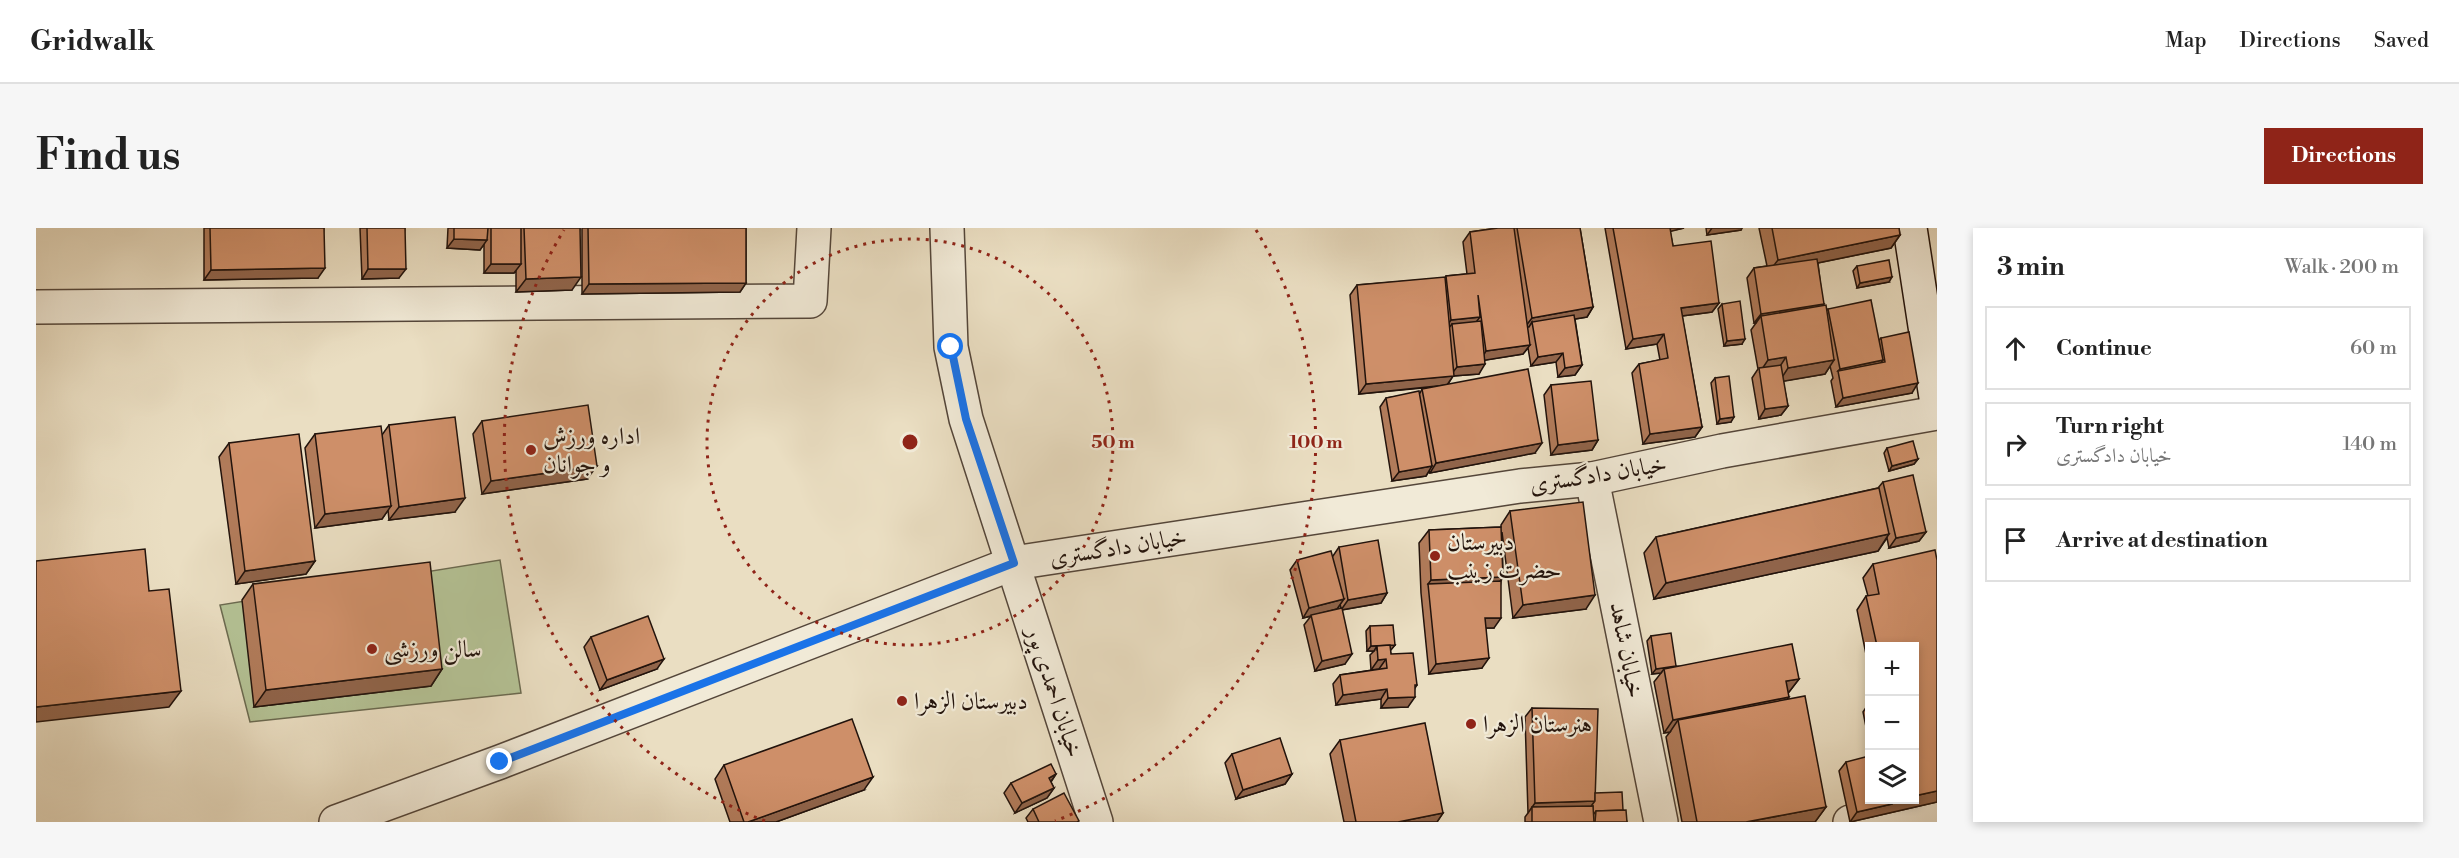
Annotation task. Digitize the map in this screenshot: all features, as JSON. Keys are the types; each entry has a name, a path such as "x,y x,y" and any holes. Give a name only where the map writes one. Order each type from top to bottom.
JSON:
{"street":[{"path":"36,307 810,301 814,228"},
{"name":"خیابان احمدی پور","path":"947,228 951,347 966,419 1096,822"},
{"path":"1910,228 1937,404"},
{"name":"خیابان دادگستری","path":"336,822 500,762 1014,563 1520,486 1592,479 1722,451 1937,412"},
{"name":"خیابان شاهد","path":"1592,479 1661,822"},
{"path":"1850,822 1937,808"}],"green space":[{"name":"سالن ورزشی","path":"500,560 521,693 250,722 220,605"}],"building":[{"path":"210,228 324,228 325,268 211,270"},
{"path":"367,228 405,228 406,269 368,269"},
{"path":"454,228 488,228 487,240 454,239"},
{"path":"491,228 521,228 521,264 491,264"},
{"path":"524,228 580,228 581,277 526,279"},
{"path":"588,228 746,228 746,283 589,284"},
{"path":"1514,228 1530,345 1486,351 1478,295 1480,317 1451,320 1446,276 1475,273 1470,232"},
{"path":"1517,228 1580,228 1593,307 1532,318"},
{"path":"1613,228 1670,228 1673,246 1711,241 1719,303 1681,308 1702,427 1650,434 1639,364 1668,358 1664,334 1633,339"},
{"path":"1772,228 1899,228 1900,235 1778,260"},
{"path":"1817,259 1824,304 1761,314 1754,268"},
{"path":"1889,260 1892,277 1860,283 1857,266"},
{"path":"1445,277 1454,376 1366,384 1357,285"},
{"path":"1871,300 1883,360 1840,369 1828,309"},
{"path":"1740,301 1745,339 1727,341 1722,304"},
{"path":"1826,305 1834,360 1788,368 1786,357 1768,360 1761,316"},
{"path":"1574,315 1582,365 1565,368 1563,353 1538,357 1532,322"},
{"path":"1481,321 1485,364 1457,367 1452,324"},
{"path":"1909,332 1918,383 1843,398 1838,371 1885,362 1881,338"},
{"path":"1781,365 1788,406 1765,409 1759,368"},
{"path":"1528,369 1542,443 1436,463 1422,389"},
{"path":"1729,376 1734,417 1720,419 1715,378"},
{"path":"1591,381 1598,440 1558,445 1551,385"},
{"path":"1419,391 1432,466 1399,472 1386,398"},
{"name":"اداره ورزش و جوانان","path":"588,405 597,466 491,481 482,421"},
{"path":"455,417 465,498 399,507 389,425"},
{"path":"381,426 391,506 325,514 315,434"},
{"path":"299,434 315,561 245,571 229,443"},
{"path":"1913,441 1918,459 1892,466 1887,448"},
{"path":"1913,475 1926,532 1896,538 1883,482"},
{"path":"1879,488 1889,534 1666,583 1656,537"},
{"path":"1583,502 1595,595 1523,605 1510,511"},
{"path":"1501,527 1503,577 1431,580 1429,530"},
{"path":"1378,540 1387,593 1348,600 1339,547"},
{"path":"145,549 149,591 169,589 181,691 36,707 36,561"},
{"path":"1935,550 1937,560 1937,791 1919,795 1919,642 1876,642 1866,596 1879,594 1873,564"},
{"path":"1331,551 1344,599 1309,608 1297,560"},
{"path":"430,562 442,669 266,690 253,584"},
{"path":"1501,581 1501,618 1485,618 1489,658 1436,664 1428,584"},
{"path":"1342,608 1352,654 1322,661 1311,615"},
{"path":"648,616 664,659 607,680 591,637"},
{"path":"1393,625 1395,645 1371,646 1370,626"},
{"path":"1671,633 1676,666 1656,669 1651,636"},
{"path":"1792,644 1799,679 1786,681 1789,697 1673,720 1664,669"},
{"path":"1390,645 1391,654 1413,653 1417,685 1415,685 1415,697 1388,698 1387,689 1343,695 1340,675 1387,668 1386,659 1378,660 1377,646"},
{"path":"1805,696 1826,807 1746,822 1697,822 1678,720"},
{"path":"1532,708 1598,709 1595,801 1535,803"},
{"path":"852,719 873,777 744,822 724,765"},
{"path":"1425,723 1443,813 1398,822 1356,822 1340,740"},
{"path":"1280,738 1292,774 1243,790 1232,754"},
{"path":"1865,757 1865,804 1892,804 1857,812 1846,762"},
{"path":"1051,764 1056,774 1049,778 1054,788 1022,803 1011,783"},
{"path":"1622,792 1623,810 1596,811 1593,815 1592,805 1595,801 1595,793"},
{"path":"1064,793 1079,821 1039,822 1033,809"},
{"path":"1593,806 1594,822 1532,822 1532,807"},
{"path":"1626,810 1627,822 1595,822 1596,811"}],"place":[{"name":"اداره ورزش و جوانان","path":"531,450"},
{"name":"دبیرستان حضرت زینب","path":"1435,556"},
{"name":"سالن ورزشی","path":"372,649"},
{"name":"دبیرستان الزهرا","path":"902,701"},
{"name":"هنرستان الزهرا","path":"1471,724"}],"route":[{"path":"500,762 1014,563 966,419 951,347"}]}
